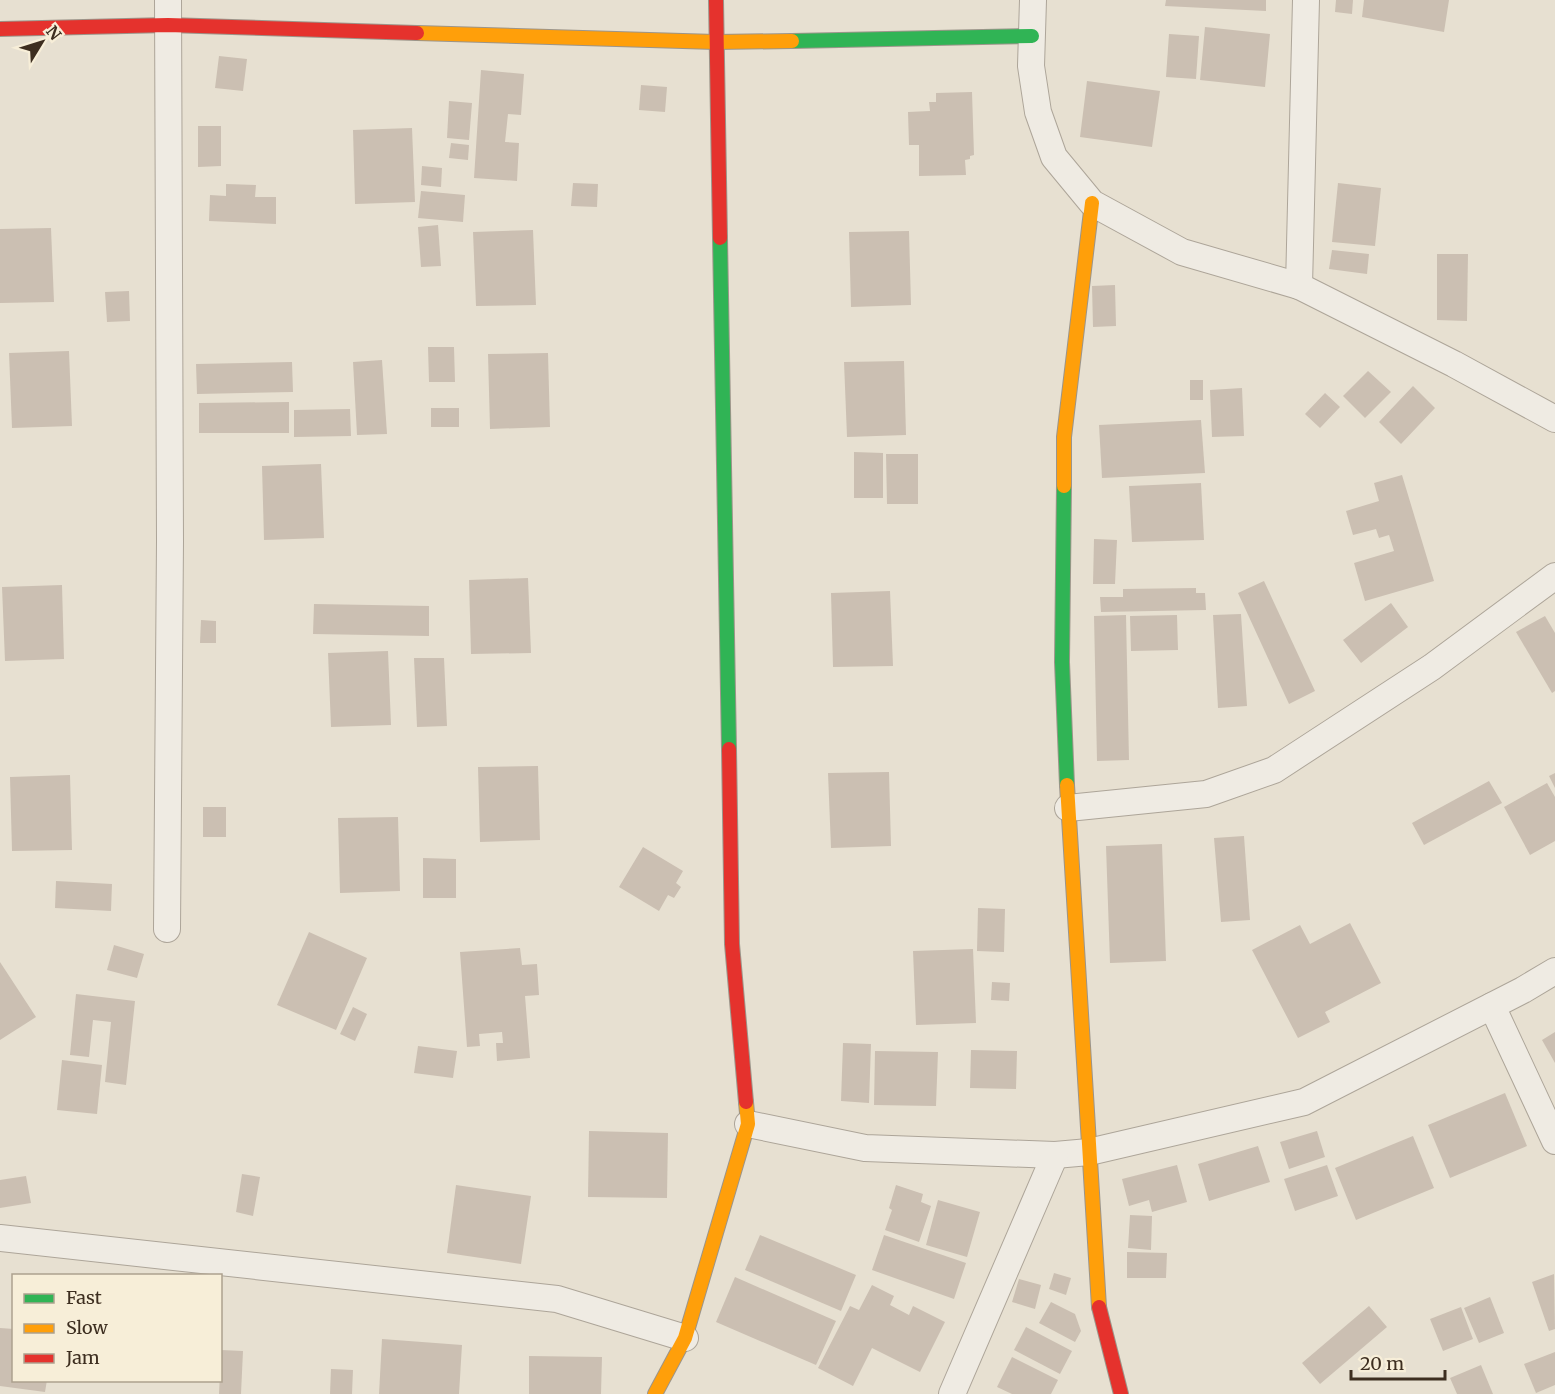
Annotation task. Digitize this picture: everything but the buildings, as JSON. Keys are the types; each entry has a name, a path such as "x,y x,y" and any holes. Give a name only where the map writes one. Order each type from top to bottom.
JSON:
{"street":[{"path":"655,1394 685,1338 748,1124 732,944 716,0"},
{"path":"1032,0 1031,66 1038,112 1054,157 1092,203 1182,252 1299,286 1454,364 1555,419"},
{"path":"1299,286 1306,0"},
{"path":"167,929 170,541 168,13"},
{"path":"0,29 168,13 716,42 1032,36"},
{"path":"1092,203 1064,437 1062,662 1068,808 1099,1313 1119,1392"},
{"path":"1068,808 1206,794 1274,770 1432,668 1555,576"},
{"path":"748,1124 865,1148 1055,1155 1089,1152 1304,1102 1555,972"},
{"path":"1492,1006 1555,1141"},
{"path":"952,1394 1055,1155"},
{"path":"0,1238 557,1299 685,1338"}],"traffic: fast":[{"path":"792,41 1032,36"},
{"path":"720,238 729,749"},
{"path":"1064,486 1062,662 1067,785"}],"traffic: slow":[{"path":"417,33 716,42 792,41"},
{"path":"1064,486 1064,437 1092,203"},
{"path":"1067,785 1099,1307"},
{"path":"655,1394 685,1338 748,1124 746,1102"}],"traffic: jam":[{"path":"716,0 720,238"},
{"path":"0,29 168,25 417,33"},
{"path":"729,749 732,944 746,1102"},
{"path":"1099,1307 1121,1394"}]}
